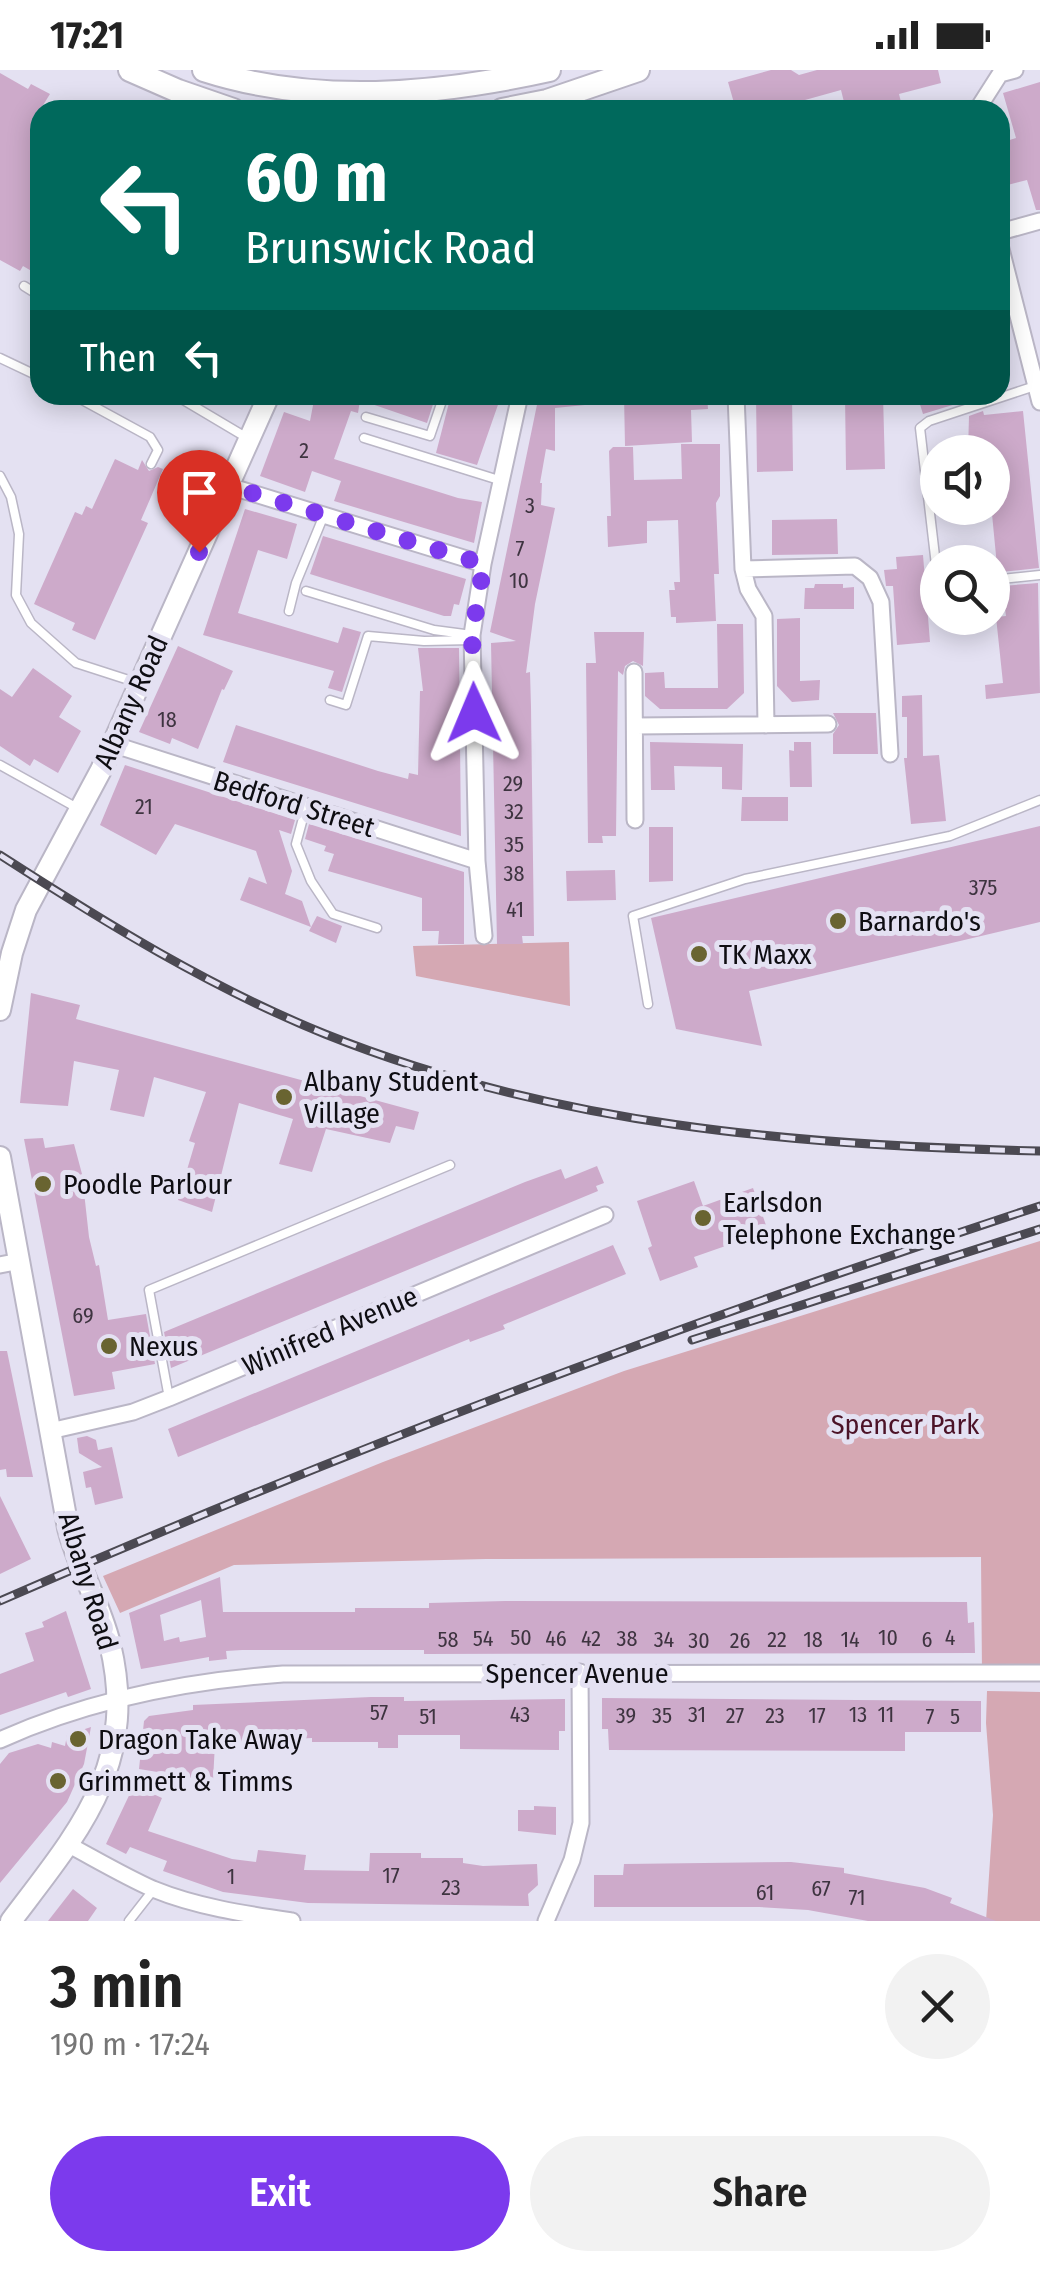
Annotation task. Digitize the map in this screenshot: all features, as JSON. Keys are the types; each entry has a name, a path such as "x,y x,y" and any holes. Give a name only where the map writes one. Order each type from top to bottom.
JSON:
{"main road":[{"path":"130,70 202,100"},
{"path":"204,70 325,100"},
{"path":"375,100 549,70"},
{"path":"550,100 638,70"}],"street":[{"path":"984,100 1000,74 1015,70"},
{"path":"1010,229 1040,221"},
{"path":"1010,283 1038,388"},
{"name":"Albany Road","path":"0,1010 20,927 112,744 264,405"},
{"path":"484,936 477,861 472,637 518,405"},
{"path":"736,405 743,569 748,589 764,616 766,725"},
{"path":"229,486 484,564"},
{"path":"743,569 855,566 870,578 882,602 890,754"},
{"path":"634,672 635,820"},
{"path":"635,726 828,724"},
{"name":"Bedford Street","path":"112,744 477,861"},
{"path":"0,938 20,927"},
{"name":"Albany Road","path":"0,1157 10,1263 74,1550 110,1643 117,1701 110,1764 84,1824 12,1921"},
{"name":"Winifred Avenue","path":"50,1431 132,1412 169,1398 605,1215"},
{"path":"546,1921 572,1860 581,1823 580,1672"},
{"name":"Spencer Avenue","path":"0,1740 117,1701 217,1680 283,1674 1040,1673"},
{"path":"69,1844 154,1889 215,1908 292,1921"}],"lane":[{"path":"24,286 30,290"},
{"path":"0,358 30,372"},
{"path":"1010,396 1038,388"},
{"path":"91,405 150,437 158,450 152,464"},
{"path":"192,405 249,439"},
{"path":"366,417 430,436 441,405"},
{"path":"934,545 920,428 929,421 982,405"},
{"path":"364,438 502,481"},
{"path":"0,476 11,497 19,534 16,595 31,623 76,663 140,684"},
{"path":"289,612 296,583 324,515"},
{"path":"1010,578 1040,575"},
{"path":"306,591 434,630 472,637"},
{"path":"330,700 346,706 368,636 424,641 472,637"},
{"path":"0,765 80,810"},
{"path":"648,1004 633,916 745,879 950,836 1040,800"},
{"path":"306,807 296,844 311,881 333,914 377,928"},
{"path":"169,1398 150,1290 450,1165"},
{"path":"129,1921 154,1889"}],"green space":[{"path":"569,942 570,1006 416,976 413,946"},
{"name":"Spencer Park","path":"1040,1241 1040,1673 982,1673 981,1557 486,1559 234,1565 120,1613 103,1576 383,1462 624,1371"},
{"path":"987,1691 1040,1692 1040,1921 986,1921 993,1815"}],"building":[{"path":"771,70 791,70 799,75 817,70 938,70 941,83 899,94 900,100 844,100 841,90 805,100 733,100 728,82"},
{"path":"0,73 28,89 31,84 50,94 46,100 30,100 30,270 23,266 20,271 0,260"},
{"path":"1040,82 1040,210 1036,210 1027,180 1010,184 1010,140 1016,138 1010,100 1005,100 1003,93"},
{"path":"313,405 359,405 358,413 351,411 334,459 482,502 474,543 334,501 341,481 312,471 305,492 260,476 284,412 310,421"},
{"path":"375,405 433,405 427,423"},
{"path":"448,405 498,405 477,465 436,453"},
{"path":"537,405 585,405 555,408 555,451 546,449 540,483 541,505 555,508 535,604 526,673 530,672 534,936 522,936 523,944 497,944 491,643 516,641 490,632"},
{"path":"624,405 708,405 708,409 691,410 692,442 625,446"},
{"path":"756,405 792,405 793,471 757,472"},
{"path":"845,405 883,405 885,469 846,470"},
{"path":"920,405 953,405 923,414"},
{"path":"983,411 984,415 1023,411 1039,568 1010,571 1010,545 995,545 993,525 1010,525 1010,435 968,435 969,416"},
{"path":"681,444 720,444 720,496 716,503 719,574 714,574 716,621 676,623 676,617 671,617 669,590 675,590 674,582 680,582 678,520 647,521 647,543 608,547 609,451 613,447 633,447 634,480 682,479"},
{"path":"115,459 138,470 142,460 149,471 163,469 141,520 148,523 95,640 72,630 75,623 34,604 75,512 82,515 86,506 92,509"},
{"path":"245,509 297,524 287,559 258,550 238,613 338,643 343,627 361,632 342,692 328,688 334,671 203,635"},
{"path":"837,519 838,554 772,555 772,520"},
{"path":"323,536 466,579 459,605 454,604 451,616 444,616 310,574"},
{"path":"920,555 920,635 929,635 930,642 897,645 893,586 886,586 884,570 897,569 896,557"},
{"path":"1038,583 1040,693 986,699 985,685 1003,683 998,635 1010,635 1010,585"},
{"path":"815,584 854,587 854,609 804,609 805,588 814,588"},
{"path":"800,618 800,681 820,680 819,700 792,702 777,686 777,619"},
{"path":"717,624 743,624 744,693 727,709 660,709 645,696 645,673 664,672 665,688 718,688"},
{"path":"594,632 644,632 643,666 633,661 625,666 623,675 618,671 616,836 602,836 603,843 588,843 586,663 596,663"},
{"path":"178,646 233,671 198,749 172,738 170,744 139,732"},
{"path":"418,648 459,648 461,836 223,762 236,725 378,771 408,779 409,773 418,775 423,691"},
{"path":"33,668 72,696 59,717 81,731 58,773 34,759 30,766 0,746 0,689 12,697"},
{"path":"922,695 923,756 939,755 946,821 911,824 904,758 907,717 902,717 902,696"},
{"path":"833,713 876,713 878,754 833,754 833,734 839,725"},
{"path":"650,742 743,744 742,790 722,789 722,767 674,766 675,790 651,790"},
{"path":"794,742 811,742 812,787 790,787 789,750 794,751"},
{"path":"125,765 295,820 291,834 279,830 292,871 285,894 302,901 311,927 240,900 249,877 267,884 256,851 175,824 156,855 100,825"},
{"path":"742,797 788,797 788,821 741,821"},
{"path":"309,824 464,872 464,944 438,944 439,931 422,931 422,898 328,871 334,854 324,851 326,846 305,839"},
{"path":"1040,826 1040,922 749,991 762,1046 676,1029 651,918"},
{"path":"649,827 673,827 673,881 649,882"},
{"path":"615,870 616,900 567,901 566,871"},
{"path":"317,916 342,926 336,943 309,931"},
{"name":"Albany Student Village","path":"31,993 80,1005 76,1019 419,1112 414,1130 396,1126 390,1143 326,1129 312,1172 279,1164 293,1119 239,1103 212,1212 178,1200 195,1143 189,1141 206,1092 154,1077 144,1117 110,1110 119,1070 74,1061 68,1106 20,1103"},
{"path":"43,1138 45,1148 74,1144 108,1320 146,1314 155,1364 112,1372 115,1389 74,1396 24,1139"},
{"path":"597,1166 604,1183 596,1186 598,1191 171,1368 164,1332 525,1182 561,1169 565,1179"},
{"name":"Earlsdon Telephone Exchange","path":"694,1181 703,1206 753,1188 768,1231 694,1257 698,1267 660,1281 637,1201"},
{"path":"613,1245 626,1274 503,1325 505,1329 470,1342 469,1339 178,1457 168,1429"},
{"path":"0,1351 7,1351 33,1477 7,1477 6,1469 0,1470"},
{"path":"87,1436 96,1440 98,1450 112,1447 123,1498 95,1505 83,1472 102,1467 79,1453 77,1438"},
{"path":"0,1496 31,1559 0,1574"},
{"path":"220,1577 223,1612 355,1612 355,1608 429,1608 429,1603 505,1601 967,1602 968,1623 974,1622 975,1653 424,1654 424,1650 242,1650 226,1651 227,1659 209,1661 209,1657 141,1669 129,1613","holes":["201,1600 206,1637 164,1641 160,1615"]},
{"path":"66,1611 91,1689 68,1697 66,1692 0,1715 0,1674 34,1661 25,1633 44,1627 42,1622"},
{"path":"404,1697 404,1701 565,1699 565,1731 559,1731 559,1750 460,1749 460,1735 398,1735 398,1748 378,1748 378,1742 312,1742 312,1738 215,1743 213,1781 139,1769 144,1721 149,1716 193,1710 193,1705"},
{"path":"602,1698 981,1701 981,1732 905,1732 905,1751 609,1750 608,1729 602,1729"},
{"path":"91,1727 84,1764 67,1802 0,1883 0,1764 9,1753 38,1744 51,1748 52,1742 65,1746 67,1735"},
{"path":"134,1785 162,1798 148,1831 232,1859 256,1862 258,1850 306,1855 304,1870 369,1871 370,1853 421,1853 421,1858 463,1858 463,1863 483,1866 537,1864 538,1885 528,1894 529,1906 308,1903 223,1892 163,1871 167,1861 130,1847 126,1854 106,1844"},
{"path":"534,1806 556,1807 556,1835 518,1831 518,1810 534,1810"},
{"path":"791,1862 844,1868 844,1873 925,1888 952,1898 950,1903 996,1921 868,1921 808,1910 759,1907 594,1907 594,1875 623,1875 624,1864"},
{"path":"73,1889 97,1908 88,1921 48,1921"}],"railway":[{"path":"0,855 159,952 283,1016 411,1065 498,1090 587,1110 767,1136 1040,1151"},
{"path":"0,1601 256,1493 515,1391 776,1295 1040,1206"},
{"path":"692,1340 1040,1229"}],"place":[{"name":"Barnardo's","path":"838,921"},
{"name":"TK Maxx","path":"699,954"},
{"name":"Albany Student Village","path":"284,1097"},
{"name":"Poodle Parlour","path":"43,1184"},
{"name":"Earlsdon Telephone Exchange","path":"703,1218"},
{"name":"Nexus","path":"109,1346"},
{"name":"Dragon Take Away","path":"78,1739"},
{"name":"Grimmett & Timms","path":"58,1781"}],"route":[{"path":"199,552 229,486 484,564 472,635 474,713"}]}
